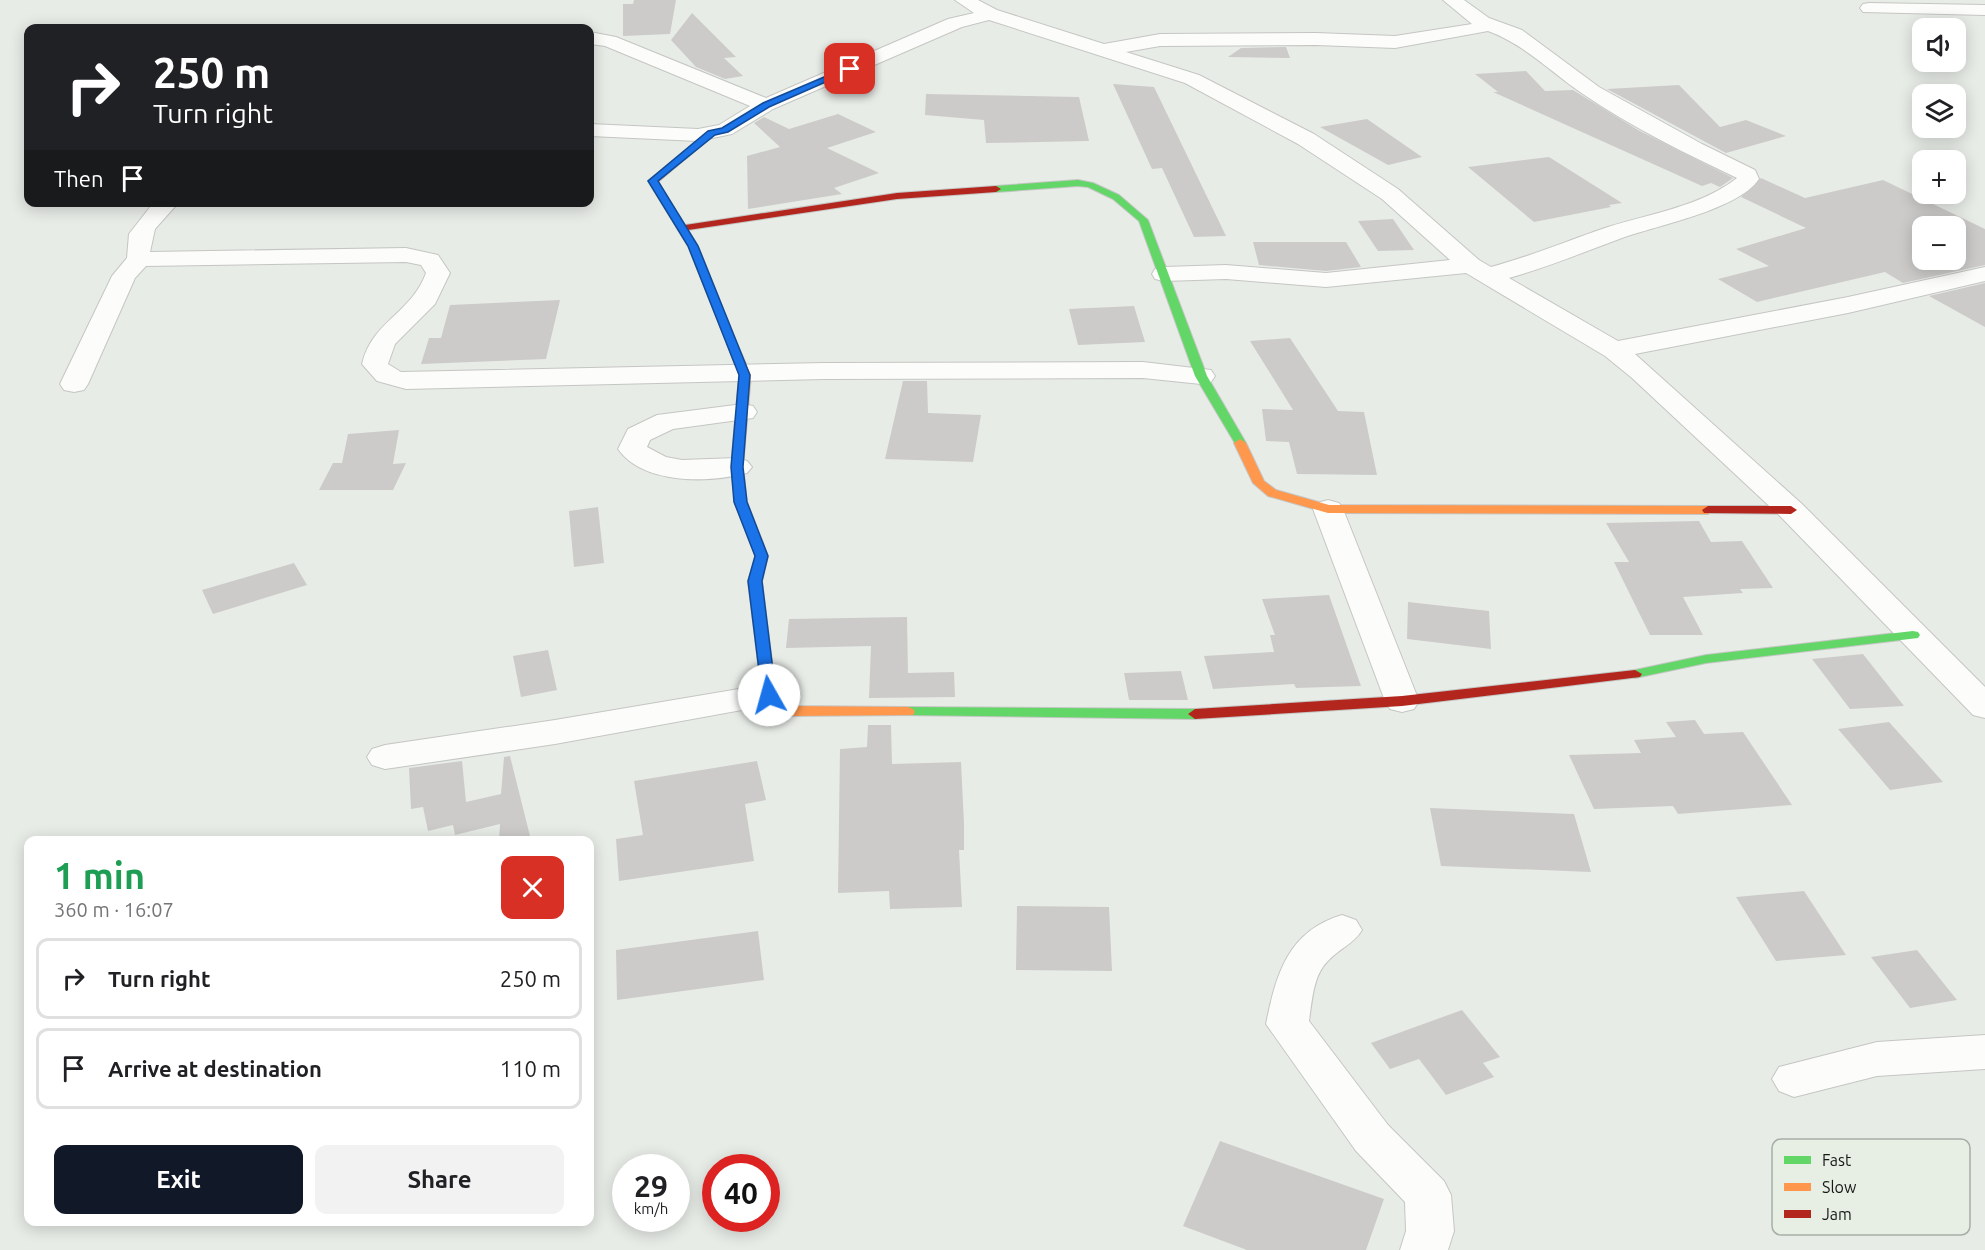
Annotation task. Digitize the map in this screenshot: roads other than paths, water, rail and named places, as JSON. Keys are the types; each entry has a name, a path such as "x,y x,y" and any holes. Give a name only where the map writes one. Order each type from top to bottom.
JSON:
{"street":[{"path":"1164,274 1226,272 1326,280 1478,270 1551,258 1614,232 1705,204 1743,185 1748,179 1746,175 1592,91 1515,34 1482,22 1452,0"},
{"path":"594,130 698,135 712,133 741,123 766,105 955,23 978,5 1100,50 1192,79 1306,139 1390,194 1478,270 1614,350 1642,372 1791,510 1985,707"},
{"path":"1869,8 1985,10"},
{"path":"1100,50 1160,40 1316,39 1395,42 1466,32 1481,28 1482,22"},
{"path":"594,39 609,41 766,105"},
{"path":"712,133 653,181 701,263 745,375 737,467 741,502 762,556 755,581 769,695 778,708 787,711 1192,714 1402,701 1628,676 1706,659 1913,635"},
{"path":"682,228 897,196 1086,183 1116,197 1143,220 1201,376 1238,438 1259,483 1282,496 1328,509 1791,510"},
{"path":"139,260 136,248 138,236 164,207"},
{"path":"74,384 124,276 139,260 406,255 429,260 438,273 427,298 388,334 377,350 375,364 382,374 394,380 424,382 745,375 824,371 1143,370 1201,376"},
{"path":"1614,350 1848,305 1985,274"},
{"path":"737,467 685,469 664,467 644,459 632,449 638,435 668,421 743,412"},
{"path":"1328,509 1402,701"},
{"path":"385,757 555,732 769,695"},
{"path":"1342,930 1311,952 1295,982 1287,1024 1372,1138 1428,1195 1430,1231 1424,1250"},
{"path":"1794,1079 1877,1059 1985,1052"}]}
